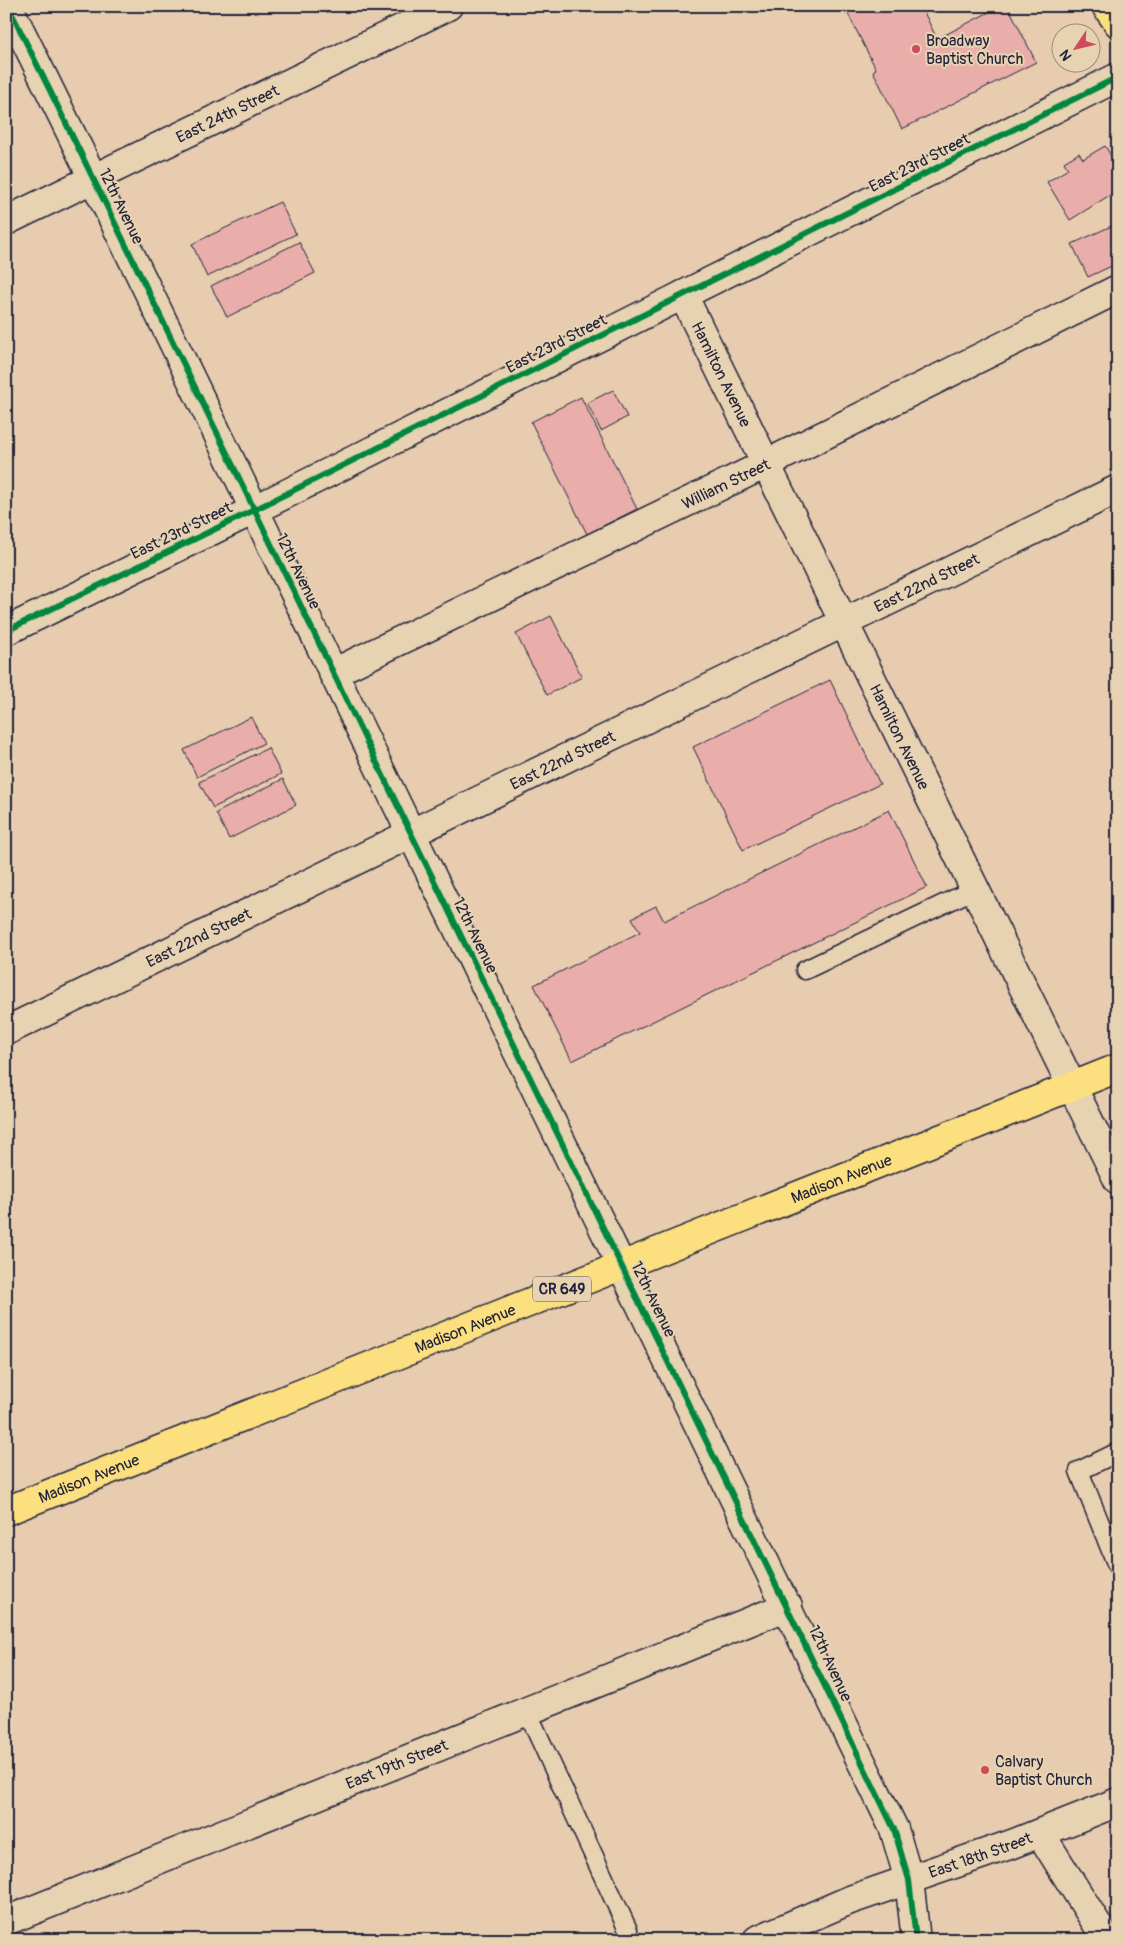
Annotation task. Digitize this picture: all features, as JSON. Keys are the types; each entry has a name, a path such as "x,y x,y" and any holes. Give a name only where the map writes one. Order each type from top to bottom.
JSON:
{"main road":[{"path":"1106,6 1118,23"},
{"name":"Madison Avenue","path":"6,1510 1118,1068"}],"street":[{"name":"12th Avenue","path":"8,6 622,1264 894,1829 909,1880 916,1940"},
{"name":"East 24th Street","path":"6,221 448,6"},
{"name":"East 23rd Street","path":"6,630 254,510 1118,78"},
{"name":"William Street","path":"333,673 766,464 1118,289"},
{"name":"Hamilton Avenue","path":"683,295 1118,1180"},
{"name":"East 22nd Street","path":"6,1031 1118,489"},
{"name":"East 19th Street","path":"6,1921 788,1606"},
{"name":"East 18th Street","path":"757,1940 850,1900 1040,1833 1118,1802"},
{"path":"1040,1833 1106,1940"}],"lane":[{"path":"805,970 975,889"},
{"path":"1118,1452 1079,1471 1118,1568"},
{"path":"527,1711 628,1930"}],"building":[{"path":"844,6 921,6 937,39 1001,6 1008,6 1036,62 902,129 873,71 876,69"},
{"path":"1105,146 1118,167 1118,190 1070,220 1047,182 1068,169 1064,162 1079,153 1083,159"},
{"path":"280,202 296,234 207,277 192,244"},
{"path":"1118,223 1118,263 1088,277 1072,244"},
{"path":"299,242 315,273 227,317 211,286"},
{"path":"613,390 627,417 601,431 587,403"},
{"path":"581,397 637,509 587,534 531,422"},
{"path":"551,616 582,677 547,695 516,634"},
{"path":"830,680 880,784 743,850 693,747"},
{"path":"251,717 264,743 197,777 184,750"},
{"path":"268,748 281,774 213,808 199,782"},
{"path":"283,779 296,805 229,839 216,813"},
{"path":"889,810 927,887 572,1061 534,985 640,932 632,918 656,906 664,921"}],"cycle path":[{"path":"8,6 158,311 894,1829 909,1880 916,1940"},
{"path":"6,631 254,510 1118,77"}],"place":[{"name":"Broadway Baptist Church","path":"916,49"},
{"name":"Calvary Baptist Church","path":"985,1770"}]}
